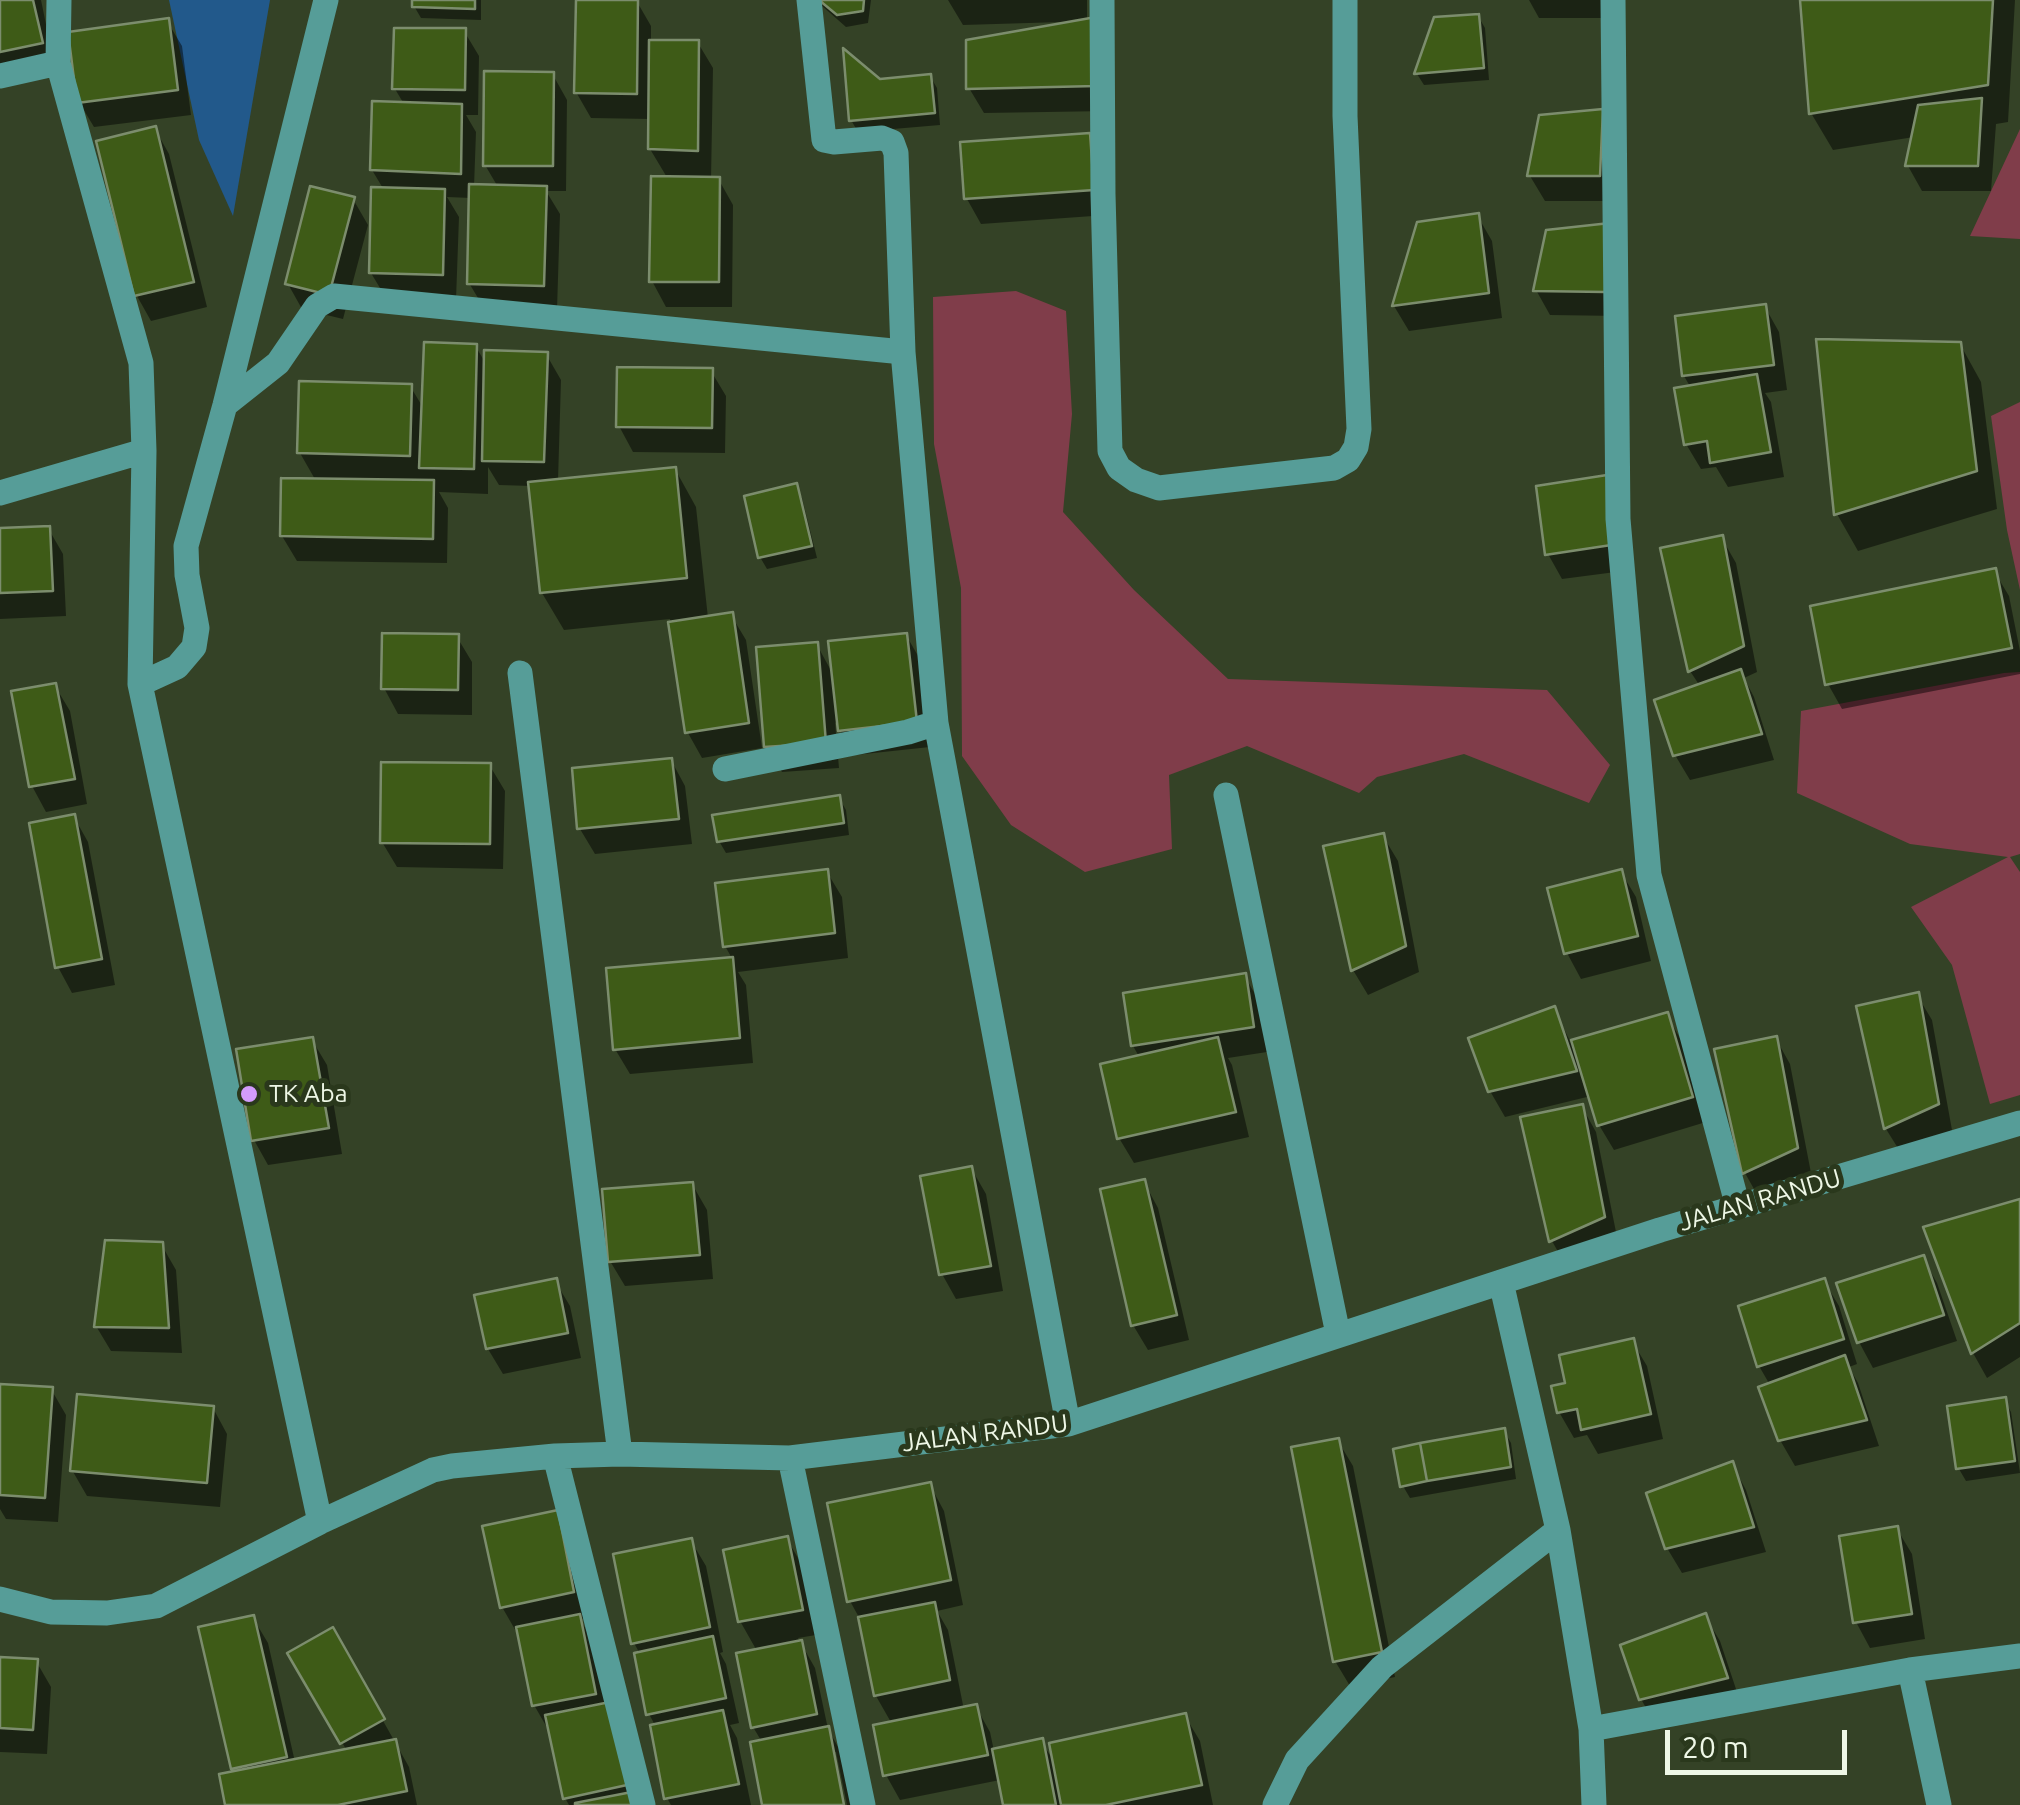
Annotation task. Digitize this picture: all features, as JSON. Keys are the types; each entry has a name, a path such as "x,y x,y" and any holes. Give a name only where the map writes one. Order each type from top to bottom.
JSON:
{"street":[{"path":"59,0 58,64 142,363 140,684 320,1522"},
{"path":"140,684 177,667 194,648 197,628 186,546 326,0"},
{"path":"809,0 824,140 882,138 892,142 896,153 903,352 936,724 1068,1424"},
{"path":"1102,0 1110,450 1119,468 1136,480 1159,488 1334,468 1348,460 1356,447 1359,428 1345,116 1345,0"},
{"path":"1613,0 1618,519 1649,874 1738,1207"},
{"path":"0,76 58,64"},
{"path":"225,405 278,363 317,306 334,296 903,352"},
{"path":"0,493 144,451"},
{"path":"520,673 620,1454"},
{"path":"725,769 936,724"},
{"path":"1226,794 1338,1334"},
{"name":"JALAN RANDU","path":"0,1600 52,1612 107,1613 156,1606 320,1522 442,1468 554,1456 620,1454 790,1458 1068,1424 1660,1230 2020,1123"},
{"path":"1502,1282 1558,1530 1592,1729 1594,1805"},
{"path":"554,1456 643,1805"},
{"path":"790,1458 864,1805"},
{"path":"1275,1805 1297,1760 1382,1667 1558,1530"},
{"path":"1592,1729 1910,1670 2020,1656"},
{"path":"1910,1670 1939,1805"}],"shaded area":[{"path":"2020,129 2020,239 1970,236"},
{"path":"1016,291 1066,311 1072,414 1063,512 1134,590 1228,679 1547,690 1610,765 1589,803 1464,754 1377,777 1359,793 1247,746 1169,775 1172,849 1085,872 1011,825 962,756 961,588 934,444 933,297"},
{"path":"2020,402 2020,590 1991,416"},
{"path":"2020,672 2020,854 2010,857 2020,872 2020,1095 1990,1104 1952,965 1911,907 2008,857 1910,844 1797,793 1801,711"}],"water":[{"path":"169,0 270,0 233,216 199,140"}],"building":[{"path":"0,0 33,0 43,43 0,52"},
{"path":"412,0 475,0 475,9 412,7"},
{"path":"576,0 638,0 637,94 574,93"},
{"path":"819,0 864,0 863,11 837,15"},
{"path":"1800,0 1993,0 1988,85 1809,114"},
{"path":"1479,14 1484,68 1414,74 1434,17"},
{"path":"1096,17 1096,86 966,89 966,40"},
{"path":"169,18 178,90 77,103 68,32"},
{"path":"394,28 466,28 465,90 392,89"},
{"path":"649,40 699,40 698,151 648,149"},
{"path":"843,48 880,79 931,74 935,113 849,121"},
{"path":"484,71 554,72 553,166 483,166"},
{"path":"1982,98 1978,166 1905,166 1918,105"},
{"path":"372,101 462,104 461,174 370,170"},
{"path":"1603,109 1600,176 1527,176 1539,115"},
{"path":"156,126 194,282 134,296 96,141"},
{"path":"1090,133 1094,190 964,199 960,142"},
{"path":"651,176 720,177 719,282 649,282"},
{"path":"469,184 547,186 544,286 467,284"},
{"path":"310,186 355,197 329,295 285,284"},
{"path":"371,187 445,189 443,275 369,273"},
{"path":"1479,213 1489,293 1392,306 1417,222"},
{"path":"1610,223 1606,292 1533,291 1546,230"},
{"path":"1766,304 1774,365 1682,376 1675,316"},
{"path":"1816,339 1961,342 1977,471 1834,515"},
{"path":"424,342 477,344 474,469 419,468"},
{"path":"484,350 548,352 544,462 482,461"},
{"path":"617,367 713,368 712,428 616,427"},
{"path":"1757,374 1771,452 1710,463 1707,441 1684,445 1674,388"},
{"path":"299,381 412,384 410,456 297,453"},
{"path":"676,467 687,578 540,593 528,482"},
{"path":"1607,475 1618,544 1545,555 1536,486"},
{"path":"281,478 434,480 433,539 280,536"},
{"path":"797,483 812,546 758,558 744,496"},
{"path":"50,526 53,591 0,593 0,528"},
{"path":"1723,535 1744,646 1688,672 1660,548"},
{"path":"1996,568 2012,648 1825,685 1810,606"},
{"path":"733,612 749,723 685,733 668,622"},
{"path":"382,633 459,634 458,690 381,689"},
{"path":"907,633 917,722 838,731 828,641"},
{"path":"818,642 826,743 764,747 756,647"},
{"path":"1741,669 1762,734 1673,756 1654,700"},
{"path":"56,683 75,779 29,787 11,691"},
{"path":"672,758 679,819 577,829 572,768"},
{"path":"381,762 491,763 490,844 380,843"},
{"path":"840,795 844,823 717,842 712,815"},
{"path":"75,814 102,959 55,968 29,823"},
{"path":"1384,833 1406,946 1351,971 1323,846"},
{"path":"828,869 835,933 723,947 715,883"},
{"path":"1622,869 1638,936 1564,954 1547,888"},
{"path":"733,957 740,1038 613,1050 606,968"},
{"path":"1246,973 1254,1027 1131,1046 1123,993"},
{"path":"1919,992 1939,1104 1884,1129 1856,1006"},
{"path":"1555,1006 1577,1071 1488,1092 1468,1038"},
{"path":"1668,1012 1693,1097 1597,1126 1571,1040"},
{"path":"1777,1036 1798,1148 1742,1174 1714,1049"},
{"path":"313,1037 329,1128 251,1141 236,1049"},
{"path":"1218,1037 1236,1112 1117,1139 1100,1064"},
{"path":"1583,1104 1605,1217 1549,1242 1520,1117"},
{"path":"972,1166 991,1266 939,1275 920,1176"},
{"path":"1145,1179 1177,1315 1131,1326 1100,1189"},
{"path":"693,1182 700,1255 608,1262 602,1189"},
{"path":"2020,1199 2020,1323 1971,1354 1923,1227"},
{"path":"105,1240 163,1242 169,1328 94,1327"},
{"path":"1924,1255 1944,1315 1857,1343 1836,1283"},
{"path":"557,1278 568,1333 486,1349 474,1295"},
{"path":"1825,1278 1844,1339 1757,1367 1738,1306"},
{"path":"1634,1338 1651,1414 1581,1430 1577,1409 1557,1413 1551,1386 1565,1383 1559,1355"},
{"path":"1845,1355 1867,1420 1778,1441 1758,1387"},
{"path":"0,1384 53,1387 45,1498 0,1495"},
{"path":"77,1394 214,1406 207,1483 70,1471"},
{"path":"2006,1397 2015,1461 1956,1469 1947,1406"},
{"path":"1505,1428 1511,1467 1427,1481 1420,1443"},
{"path":"1339,1438 1382,1652 1333,1662 1291,1447"},
{"path":"1420,1443 1427,1481 1400,1487 1393,1449"},
{"path":"1733,1461 1754,1527 1665,1549 1646,1493"},
{"path":"931,1482 951,1580 847,1602 827,1503"},
{"path":"558,1510 574,1592 500,1608 482,1526"},
{"path":"1898,1526 1912,1614 1853,1623 1839,1536"},
{"path":"788,1536 803,1610 738,1622 723,1550"},
{"path":"692,1538 710,1627 631,1644 613,1554"},
{"path":"935,1602 950,1680 874,1696 858,1617"},
{"path":"1706,1613 1728,1678 1639,1700 1620,1645"},
{"path":"580,1614 596,1694 532,1706 516,1627"},
{"path":"254,1615 287,1757 231,1769 198,1627"},
{"path":"333,1627 385,1719 340,1744 287,1653"},
{"path":"713,1636 726,1698 646,1715 634,1653"},
{"path":"802,1640 817,1714 751,1728 736,1653"},
{"path":"0,1657 38,1659 33,1730 0,1728"},
{"path":"610,1702 627,1785 563,1799 545,1715"},
{"path":"977,1704 988,1755 883,1776 873,1725"},
{"path":"723,1710 739,1784 664,1799 650,1725"},
{"path":"1186,1713 1202,1785 1106,1805 1061,1805 1049,1743"},
{"path":"829,1726 844,1805 762,1805 750,1742"},
{"path":"1043,1738 1056,1805 1003,1805 992,1749"},
{"path":"396,1739 407,1791 338,1805 225,1805 219,1774"},
{"path":"637,1791 640,1805 575,1805 575,1803"}],"place":[{"name":"TK Aba","path":"249,1094"}]}
